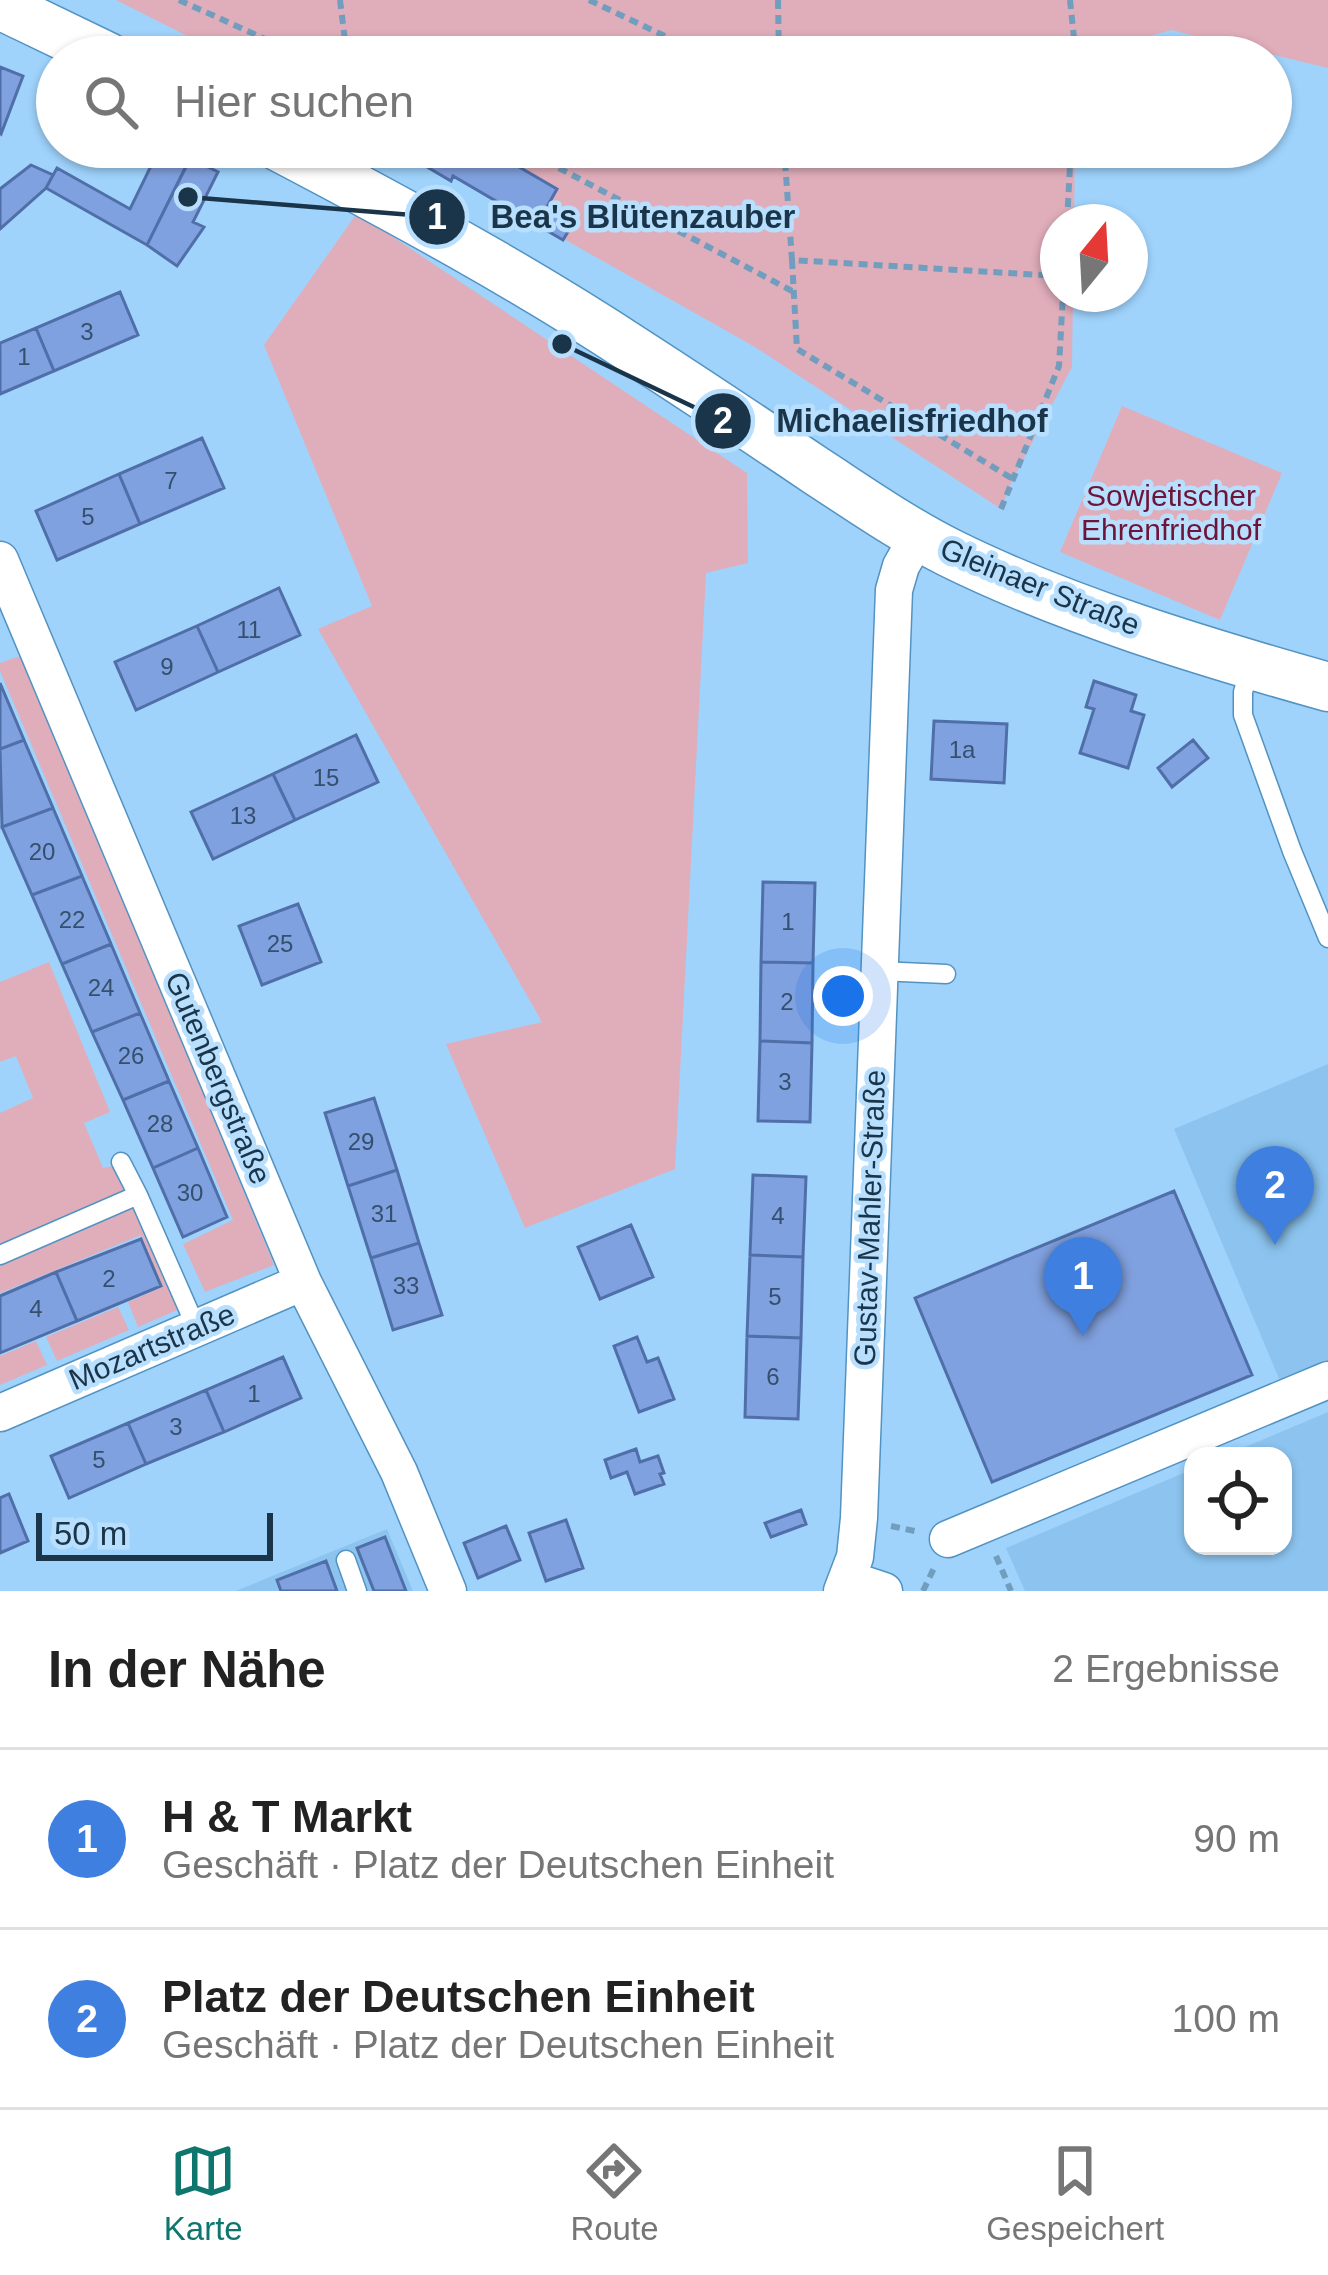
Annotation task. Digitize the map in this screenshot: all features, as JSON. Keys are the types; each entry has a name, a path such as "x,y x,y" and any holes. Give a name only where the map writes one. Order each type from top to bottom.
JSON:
{"street":[{"path":"0,5 64,36"},
{"name":"Gleinaer Straße","path":"318,168 565,305 918,536 1046,595 1328,687"},
{"name":"Gustav-Mahler-Straße","path":"884,1591 845,1585 859,1517 894,590 918,536"},
{"name":"Gutenbergstraße","path":"0,560 303,1282 399,1472 448,1591"},
{"name":"Mozartstraße","path":"0,1413 303,1282"},
{"path":"948,1539 1328,1380"}],"lane":[{"path":"1251,665 1243,692 1243,716 1328,938"},
{"path":"879,971 946,974"},
{"path":"121,1162 196,1327"},
{"path":"0,1256 138,1195"},
{"path":"346,1560 358,1591"}],"path":[{"path":"179,0 259,36"},
{"path":"340,0 344,36"},
{"path":"589,0 665,36"},
{"path":"778,0 779,36"},
{"path":"1070,0 1074,36"},
{"path":"558,168 792,292"},
{"path":"785,168 797,349 1013,479"},
{"path":"1068,204 1070,168"},
{"path":"792,260 1040,275"},
{"path":"1001,509 1059,366 1062,312"},
{"path":"859,1517 948,1539"}],"shaded area":[{"path":"1328,1064 1328,1361 1280,1381 1174,1129"},
{"path":"1328,1412 1328,1591 1025,1591 1006,1548 1184,1473 1184,1555 1292,1555 1292,1447 1245,1447"},
{"path":"387,1529 413,1591 236,1591"}],"green space":[{"path":"116,0 1328,0 1328,68 1292,59 1292,36 1196,36 1171,30 1150,36 187,36"},
{"path":"438,168 1075,168 1074,204 1040,204 1040,312 1073,312 1072,367 1001,509 755,347"},
{"path":"357,213 747,473 748,563 706,573 675,1169 525,1228 446,1044 542,1022 318,629 372,606 264,345"},
{"name":"Sowjetischer Ehrenfriedhof","path":"1122,406 1282,473 1220,620 1060,552"},
{"path":"23,655 274,1265 205,1292 183,1244 233,1220 0,671 0,663"},
{"path":"49,962 110,1112 84,1123 103,1168 117,1165 129,1192 0,1247 0,1113 33,1098 16,1056 0,1062 0,982"},
{"path":"136,1200 184,1307 138,1327 128,1302 163,1287 141,1235 0,1293 0,1259"},
{"path":"118,1307 129,1330 57,1361 46,1337"},
{"path":"36,1341 47,1365 0,1385 0,1356"}],"building":[{"path":"0,67 23,76 1,134 0,133"},
{"path":"31,165 53,175 46,188 0,229 0,189"},
{"path":"57,168 130,209 150,168 186,168 147,245 46,188"},
{"path":"185,168 218,172 193,222 204,227 177,266 147,245"},
{"path":"429,168 521,168 557,189 548,205 575,220 563,240 453,176 451,181"},
{"path":"120,292 138,335 54,371 36,328"},
{"path":"36,328 54,371 0,394 0,343"},
{"path":"202,438 224,488 140,524 119,474"},
{"path":"119,474 140,524 57,560 36,511"},
{"path":"279,588 300,635 218,672 197,626"},
{"path":"197,626 218,672 136,710 115,662"},
{"path":"1094,681 1136,695 1131,711 1144,715 1128,768 1080,753 1094,709 1086,707"},
{"path":"0,683 24,740 0,749"},
{"path":"934,721 1007,724 1004,783 931,779"},
{"path":"356,735 378,782 295,820 273,774"},
{"path":"24,740 53,808 2,827 0,749"},
{"path":"1193,740 1208,758 1172,787 1158,768"},
{"path":"273,774 295,820 213,859 191,812"},
{"path":"53,808 82,876 32,895 2,827"},
{"path":"82,876 111,944 62,964 32,895"},
{"path":"763,882 815,883 813,963 761,962"},
{"path":"298,904 321,962 262,985 239,926"},
{"path":"111,944 140,1013 92,1032 62,964"},
{"path":"761,962 813,963 812,1043 760,1041"},
{"path":"140,1013 169,1081 123,1100 92,1032"},
{"path":"760,1041 812,1043 810,1122 758,1121"},
{"path":"169,1081 198,1148 153,1168 123,1100"},
{"path":"374,1098 397,1170 348,1186 325,1113"},
{"path":"198,1148 227,1217 183,1237 153,1168"},
{"path":"397,1170 419,1243 371,1258 348,1186"},
{"path":"753,1175 806,1177 803,1257 750,1255"},
{"path":"1174,1191 1252,1375 992,1482 915,1298"},
{"path":"631,1225 653,1277 600,1299 578,1247"},
{"path":"141,1239 161,1286 77,1321 56,1272"},
{"path":"419,1243 442,1315 393,1330 371,1258"},
{"path":"750,1255 803,1257 801,1338 747,1336"},
{"path":"56,1272 77,1321 0,1353 0,1296"},
{"path":"747,1336 801,1338 798,1419 745,1417"},
{"path":"637,1337 647,1362 658,1358 674,1399 639,1412 614,1346"},
{"path":"283,1357 301,1398 224,1432 206,1390"},
{"path":"206,1390 224,1432 146,1464 128,1423"},
{"path":"128,1423 146,1464 69,1498 51,1456"},
{"path":"636,1449 640,1462 658,1456 664,1484 635,1494 627,1472 611,1478 605,1460"},
{"path":"9,1494 28,1541 0,1553 0,1498"},
{"path":"801,1510 806,1524 771,1537 765,1523"},
{"path":"566,1520 583,1568 546,1581 529,1533"},
{"path":"506,1526 520,1560 478,1578 464,1543"},
{"path":"385,1537 406,1591 374,1591 357,1548"},
{"path":"326,1561 337,1591 281,1591 277,1580"}],"place":[{"name":"Bea's Blütenzauber","path":"188,197"},
{"name":"Michaelisfriedhof","path":"562,344"},
{"name":"Platz der Deutschen Einheit","path":"1275,1245"},
{"name":"H & T Markt","path":"1083,1336"}]}
